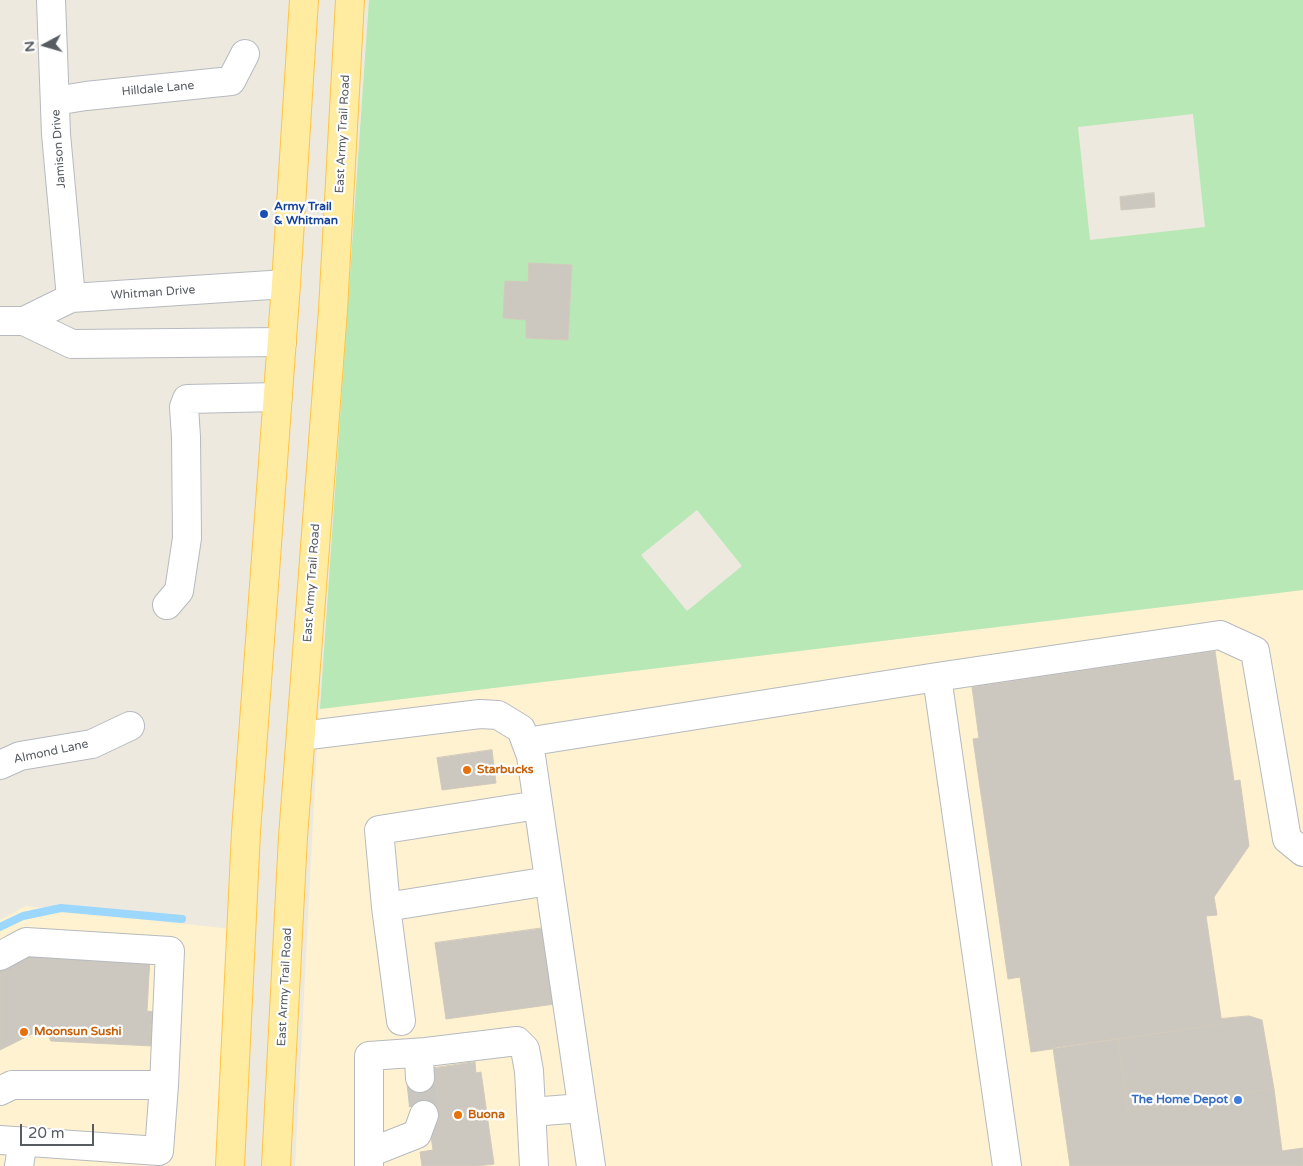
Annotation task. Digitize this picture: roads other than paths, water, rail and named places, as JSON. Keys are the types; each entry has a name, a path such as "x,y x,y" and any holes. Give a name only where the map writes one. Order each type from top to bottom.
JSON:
{"main road":[{"path":"230,1166 246,832 282,342 304,0"},
{"name":"East Army Trail Road","path":"276,1166 293,836 333,310 350,0"}],"street":[{"name":"Jamison Drive","path":"51,0 56,134 71,298"},
{"name":"Hilldale Lane","path":"55,101 231,81 245,54"},
{"name":"Whitman Drive","path":"12,321 71,298 286,284"},
{"name":"Whitman Drive","path":"12,321 72,344 282,342"},
{"path":"167,605 179,591 186,538 186,437 184,407 187,399 278,397"},
{"path":"526,742 937,677 1220,635 1256,651 1287,839 1303,852"},
{"path":"937,677 1007,1166"},
{"path":"301,736 480,714 498,715 521,729 531,756 591,1166"},
{"name":"Almond Lane","path":"0,765 20,756 92,744 130,726"},
{"path":"401,1021 386,907 379,830 538,805"},
{"path":"386,907 549,881"},
{"path":"0,956 26,942 170,951 159,1151 14,1149"},
{"path":"424,1114 417,1134 369,1159 369,1056 517,1042 525,1049 534,1166"},
{"path":"420,1078 419,1059 426,1052"},
{"path":"0,1091 12,1085 164,1085"},
{"path":"531,1112 582,1108"}],"waterway":[{"path":"0,927 23,916 61,908 182,919"}],"tunnel":[{"path":"420,1078 424,1115"}],"place":[{"name":"Army Trail & Whitman","path":"264,214"},
{"name":"Starbucks","path":"467,770"},
{"name":"Moonsun Sushi","path":"24,1032"},
{"name":"The Home Depot","path":"1238,1100"},
{"name":"Buona","path":"458,1115"}]}
